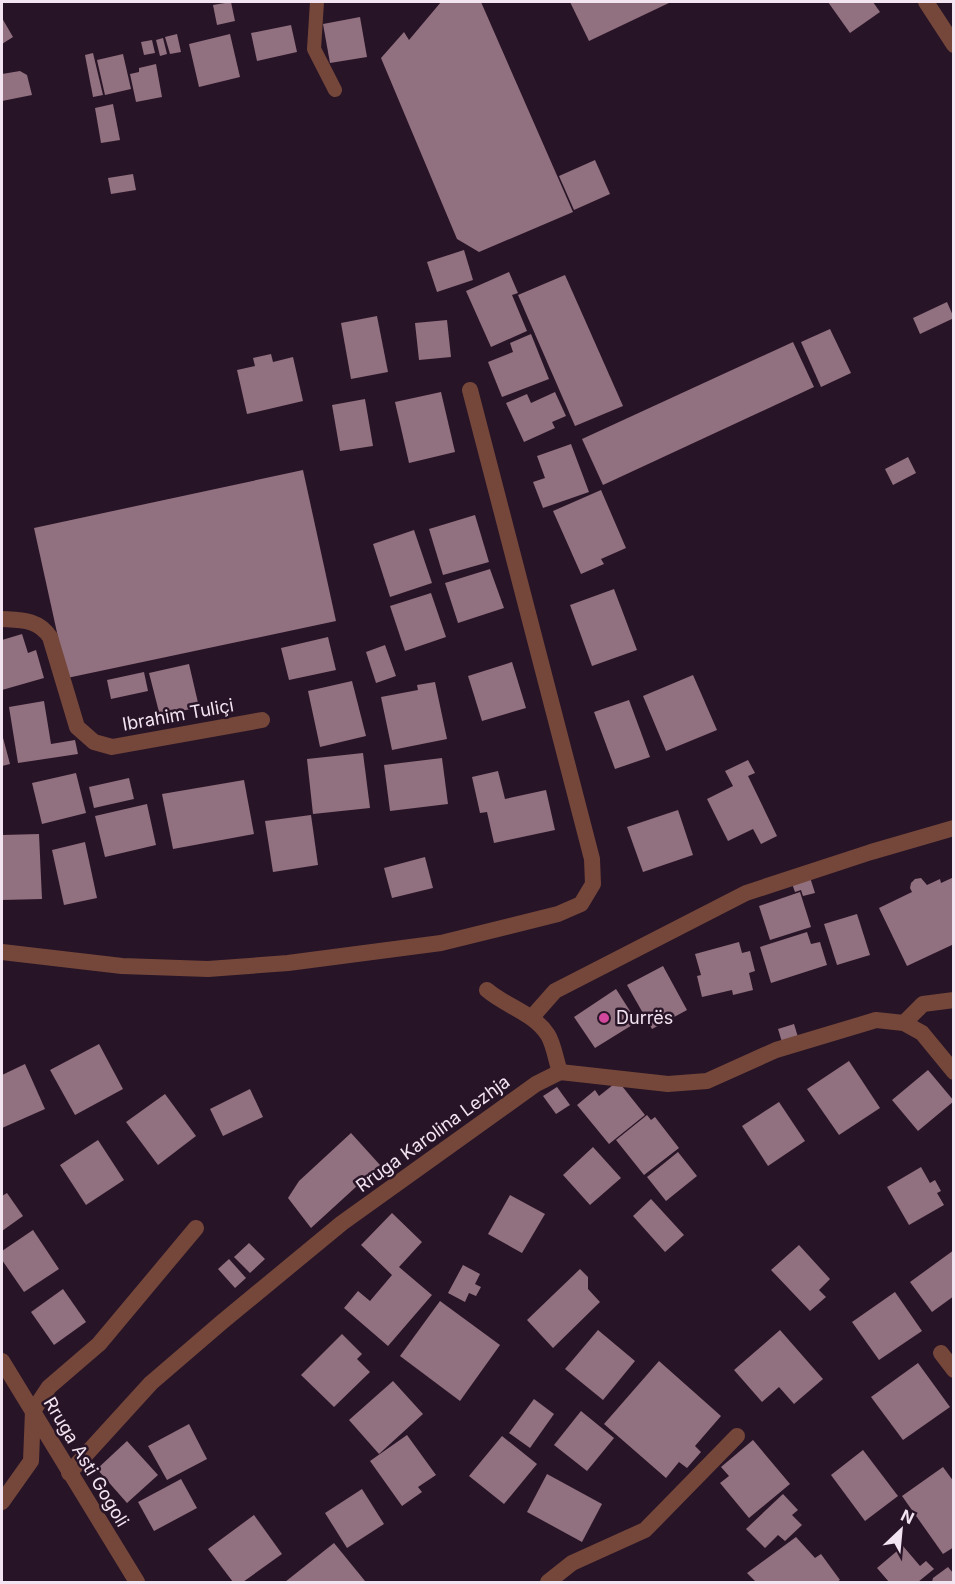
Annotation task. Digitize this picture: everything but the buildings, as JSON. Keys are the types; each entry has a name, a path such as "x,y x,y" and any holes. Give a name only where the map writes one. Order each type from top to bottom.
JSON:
{"street":[{"path":"926,2 954,45"},
{"path":"2,952 122,966 208,969 288,963 441,943 558,914 581,904 593,884 592,859 470,390"},
{"name":"Ibrahim Tuliçi","path":"2,619 26,620 45,628 50,637 77,727 94,741 112,747 262,720"},
{"path":"531,1017 555,991 746,892 954,828"},
{"path":"487,990 500,1001 531,1017 549,1036 560,1072 668,1084 707,1081 776,1050 876,1020 904,1023 922,1033 954,1072"},
{"path":"904,1023 923,1004 954,1000"},
{"name":"Rruga Karolina Lezhja","path":"69,1473 151,1383 342,1223 536,1084 560,1072"},
{"path":"2,1502 31,1461 33,1412 49,1387 99,1344 196,1228"},
{"path":"941,1353 954,1370"},
{"name":"Rruga Asti Gogoli","path":"2,1361 137,1582"},
{"path":"548,1582 572,1563 645,1530 737,1436"}],"lane":[{"path":"317,2 314,49 335,90"}],"place":[{"name":"Durrës","path":"604,1018"}]}
